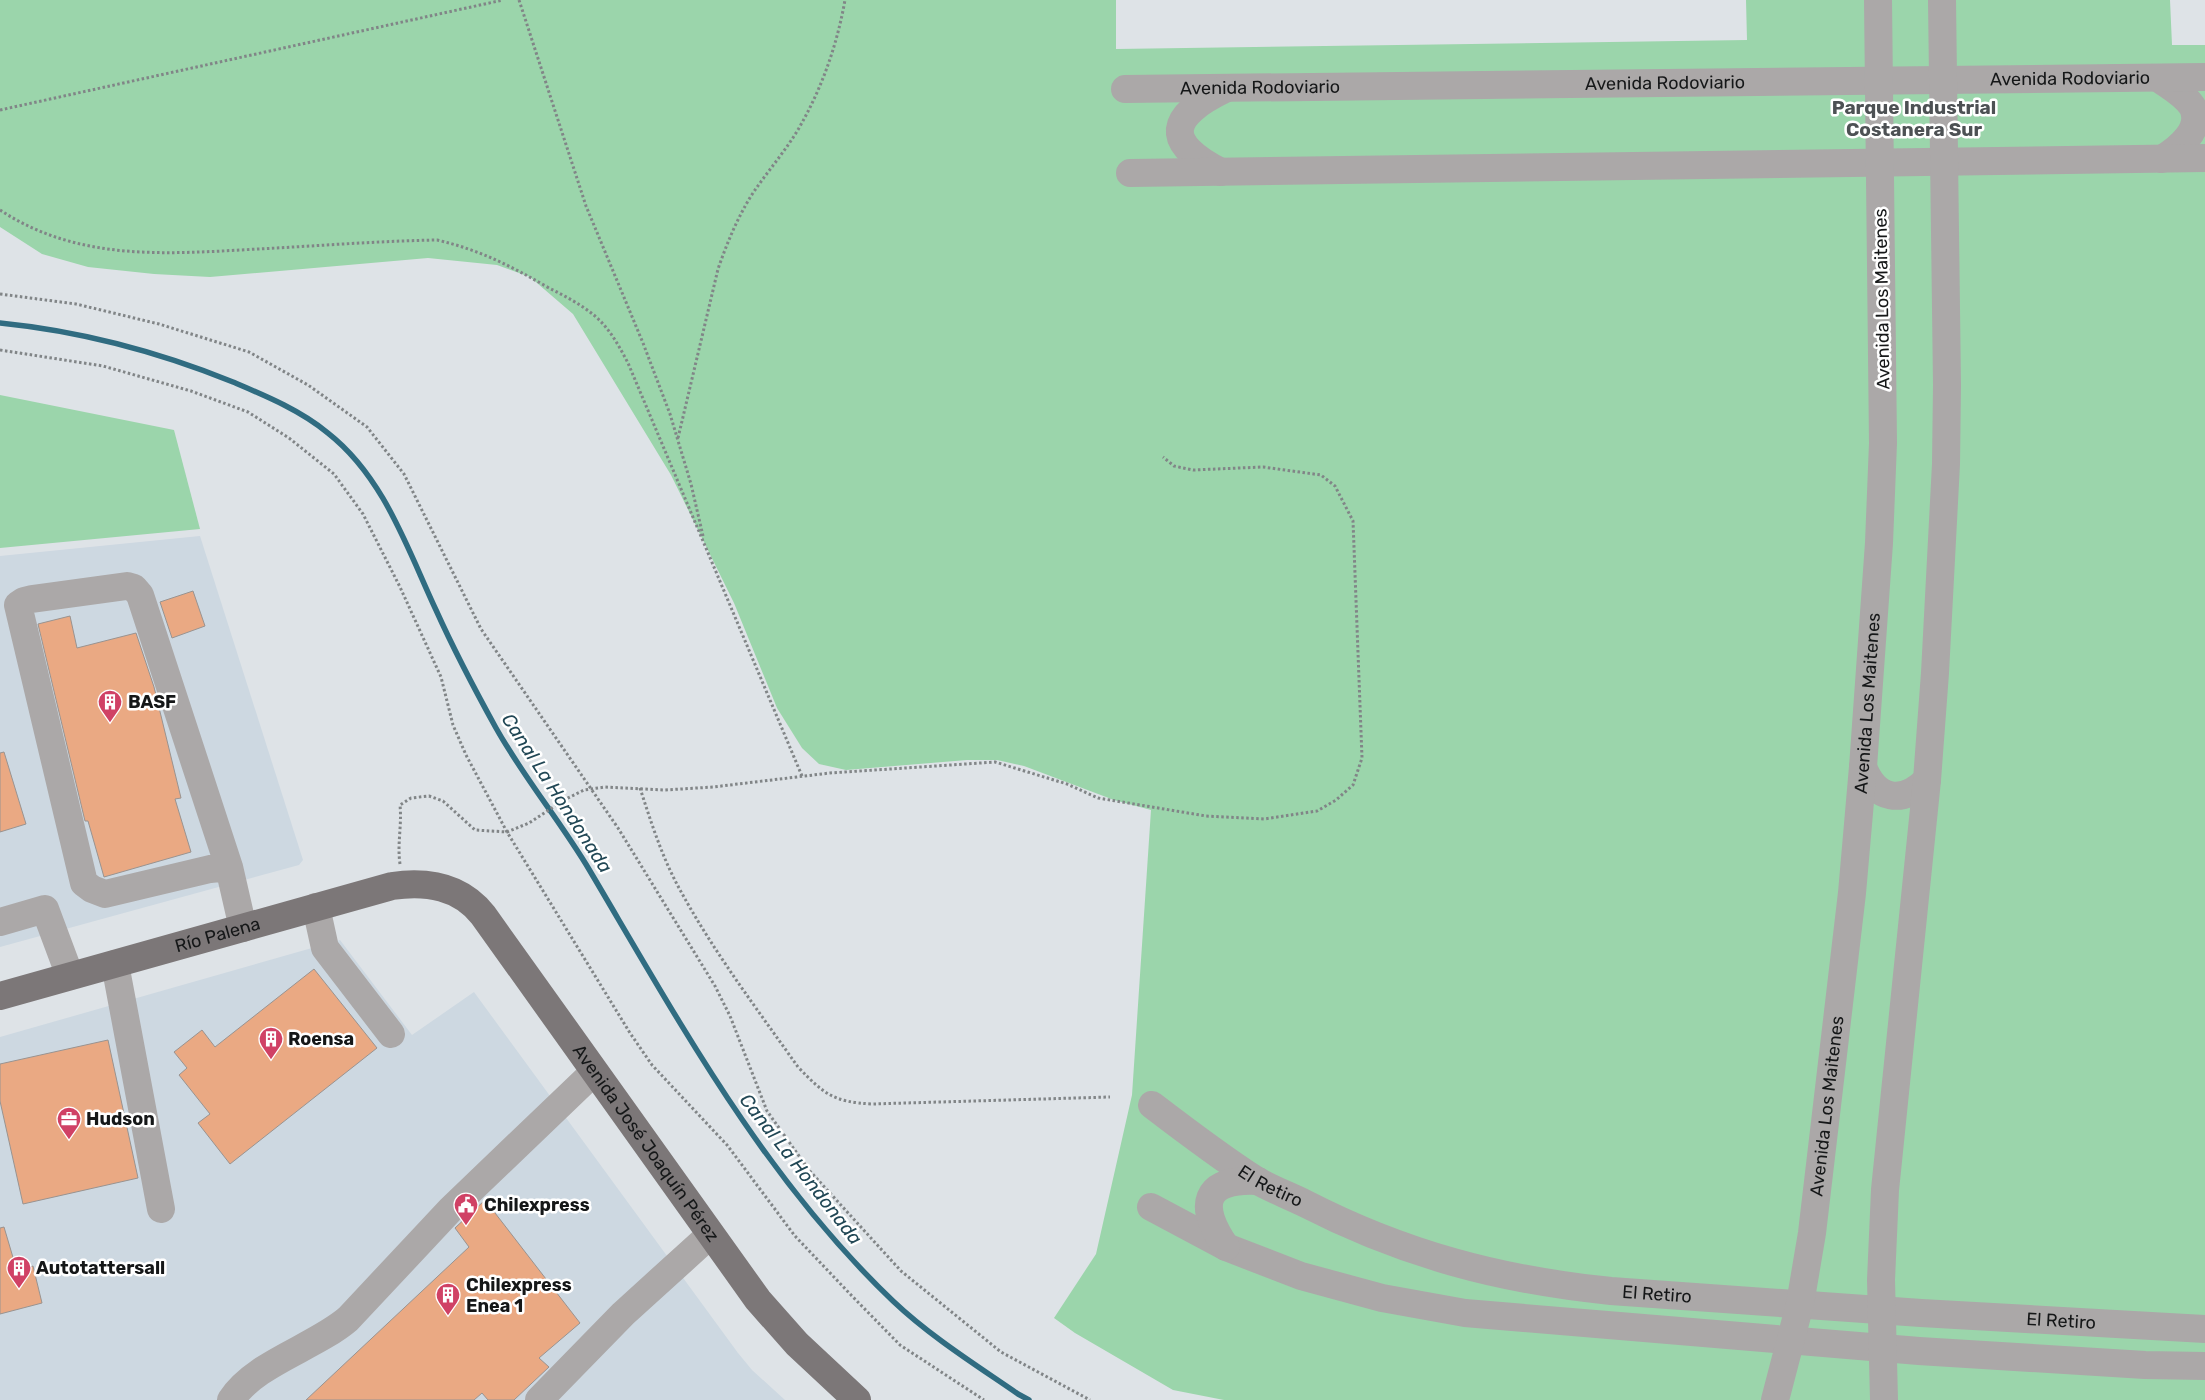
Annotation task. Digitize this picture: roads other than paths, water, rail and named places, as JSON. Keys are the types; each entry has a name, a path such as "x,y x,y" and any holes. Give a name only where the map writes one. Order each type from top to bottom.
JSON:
{"main road":[{"name":"Río Palena","path":"0,996 382,888 403,884 438,886"},
{"name":"Avenida José Joaquín Pérez","path":"438,886 463,896 477,908 710,1235 776,1321 819,1366 857,1400"}],"street":[{"name":"Avenida Los Maitenes","path":"1775,1400 1800,1304 1823,1156 1852,893 1863,767 1883,463 1878,0"},
{"path":"1884,1399 1884,1348 1881,1310 1882,1235 1935,673 1946,464 1945,162 1942,0"},
{"name":"Avenida Rodoviario","path":"1125,89 2205,77"},
{"path":"2158,78 2192,106 2196,119 2188,138 2172,153 2162,159"},
{"path":"1221,172 1189,151 1181,139 1179,128 1181,120 1192,110 1225,89"},
{"path":"1130,173 2205,158"},
{"path":"229,867 210,869 105,894 92,889 84,882 18,605 24,601 127,586 134,588 140,595 229,867 242,928"},
{"path":"1863,767 1872,784 1891,796 1915,791 1926,780"},
{"path":"316,907 325,948 391,1034"},
{"path":"0,922 45,910 70,976"},
{"path":"115,964 160,1209"},
{"path":"231,1400 242,1386 256,1375 333,1332 348,1319 451,1209 594,1072"},
{"name":"El Retiro","path":"1152,1105 1186,1132 1258,1181 1340,1222 1380,1239 1450,1263 1486,1272 1577,1288 1881,1310 2205,1329"},
{"path":"1226,1247 1210,1220 1208,1203 1211,1196 1220,1188 1232,1183 1245,1180 1258,1181"},
{"name":"El Retiro","path":"1151,1207 1226,1247 1301,1276 1382,1298 1432,1308 1509,1318 1791,1339 1884,1348 2145,1365 2205,1366"},
{"path":"539,1400 623,1314 710,1235"}],"waterway":[{"name":"Canal La Hondonada","path":"0,323 60,331 119,344 205,371 294,410 328,433 348,451 364,470 392,515 457,655 507,746 579,853 691,1041 764,1151 804,1203 847,1253 893,1301 954,1350 1029,1400"}],"place":[{"name":"BASF","path":"110,723"},
{"name":"Roensa","path":"271,1060"},
{"name":"Hudson","path":"69,1140"},
{"name":"Chilexpress","path":"466,1226"},
{"name":"Autotattersall","path":"19,1289"},
{"name":"Chilexpress Enea 1","path":"448,1316"}],"district":[{"name":"Parque Industrial Costanera Sur","path":"1914,118"}]}
